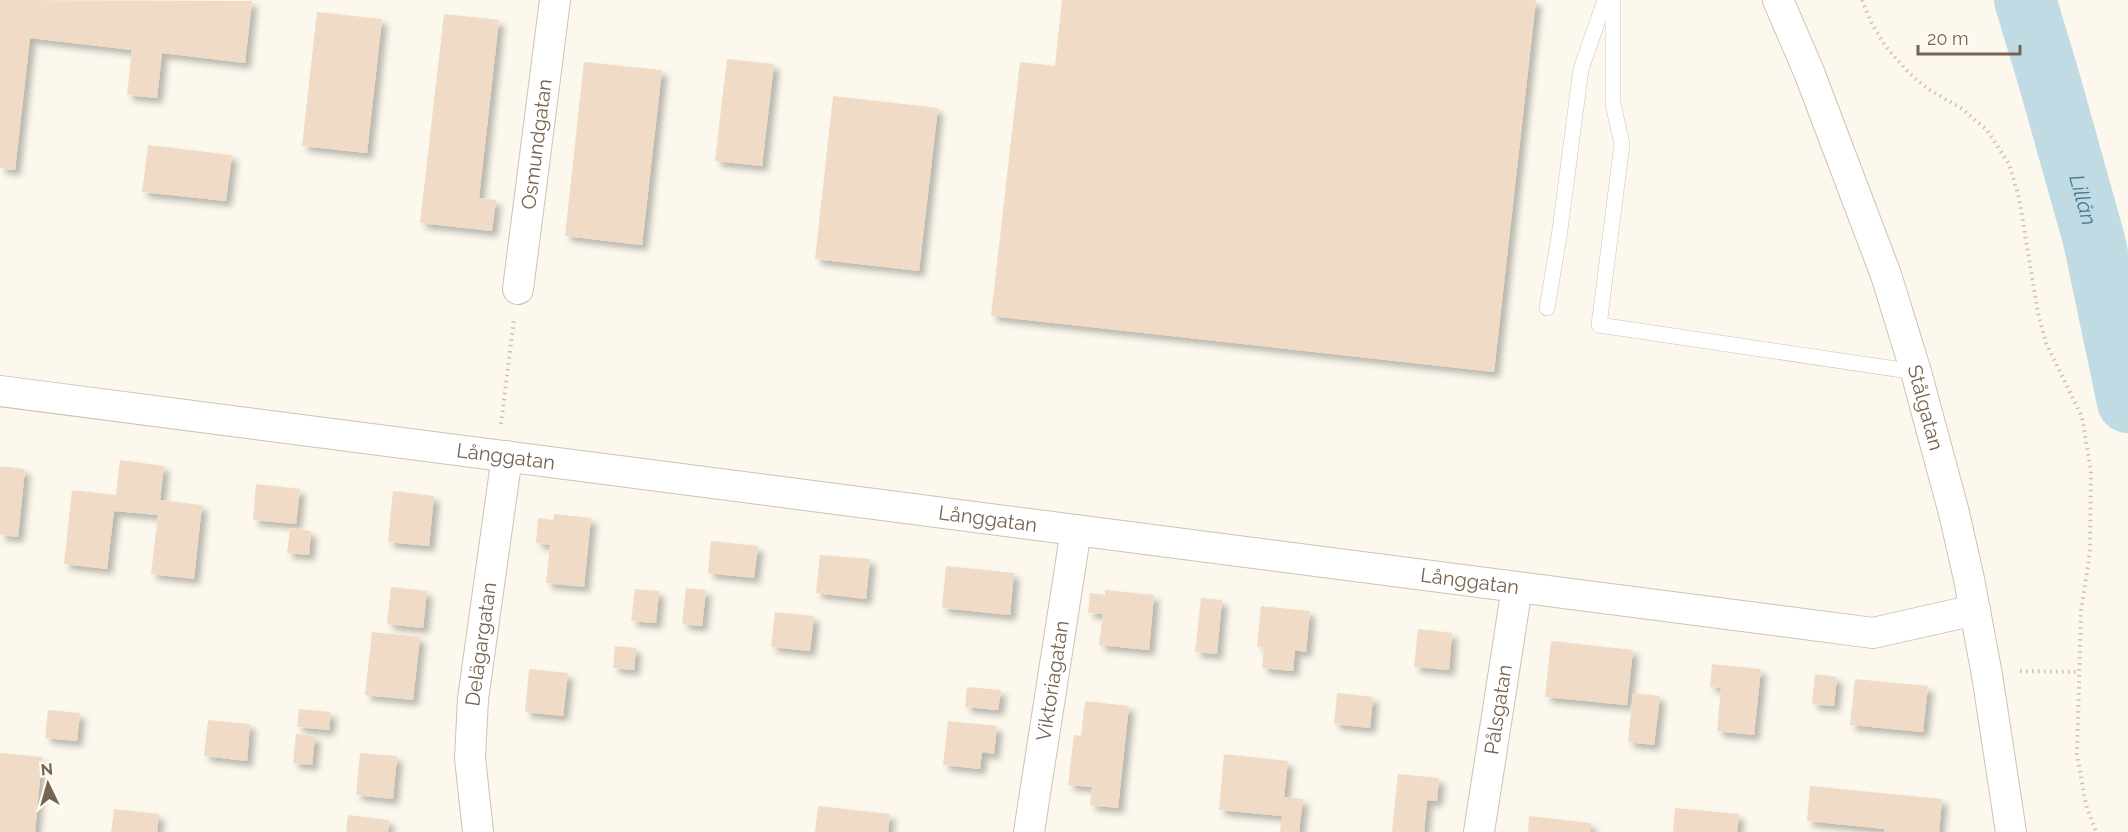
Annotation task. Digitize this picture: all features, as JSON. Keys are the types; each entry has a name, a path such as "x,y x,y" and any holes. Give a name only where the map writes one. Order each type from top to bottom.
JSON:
{"street":[{"name":"Osmundgatan","path":"518,288 555,0"},
{"name":"Stålgatan","path":"1778,0 1809,72 1886,275 1916,372 1954,513 1975,610 2011,832"},
{"name":"Långgatan","path":"0,391 1873,633 1975,610"},
{"name":"Delägargatan","path":"478,832 470,758 473,699 507,456"},
{"name":"Viktoriagatan","path":"1029,832 1076,530"},
{"name":"Pålsgatan","path":"1479,832 1517,587"}],"lane":[{"path":"1547,308 1559,237 1581,69 1605,0"},
{"path":"1613,0 1613,104 1622,144 1599,325 1916,372"}],"path":[{"path":"1862,0 1871,22 1886,47 1910,74 1961,108 1987,130 2009,164 2019,198 2038,313 2046,343 2082,417 2091,471 2090,551 2081,612 2077,754 2086,806 2096,832"},
{"path":"507,456 499,439 518,288"},
{"path":"1987,675 2009,671 2079,672"}],"building":[{"path":"0,0 252,1 245,63 162,53 157,98 127,95 132,50 30,38 15,170 0,168"},
{"path":"1062,0 1536,0 1494,372 991,316 1020,62 1055,66"},
{"path":"317,12 382,19 367,153 302,146"},
{"path":"444,14 499,20 479,198 496,200 492,231 420,223"},
{"path":"727,59 774,64 762,166 715,161"},
{"path":"584,62 662,70 642,245 565,236"},
{"path":"833,96 938,108 919,271 815,259"},
{"path":"148,145 232,155 226,201 142,192"},
{"path":"120,460 164,466 160,500 202,505 194,579 151,574 158,515 114,511 107,569 64,564 72,490 116,495"},
{"path":"0,466 25,469 18,537 0,535"},
{"path":"256,484 300,489 296,524 253,520"},
{"path":"393,491 434,496 429,546 388,542"},
{"path":"554,514 591,518 584,587 546,583 550,545 536,543 538,518 553,520"},
{"path":"290,528 311,531 309,555 287,553"},
{"path":"711,541 758,546 754,578 708,573"},
{"path":"820,555 870,559 866,599 816,593"},
{"path":"946,566 1014,573 1010,615 942,608"},
{"path":"391,587 427,591 423,628 387,624"},
{"path":"686,588 706,590 702,626 682,624"},
{"path":"635,589 659,591 656,623 631,621"},
{"path":"1105,590 1154,595 1149,650 1099,645 1103,614 1088,613 1090,593 1105,595"},
{"path":"1201,598 1222,600 1217,654 1195,652"},
{"path":"1261,606 1310,611 1306,652 1295,650 1293,671 1262,668 1264,647 1257,647"},
{"path":"775,612 814,616 810,651 771,647"},
{"path":"1418,629 1452,633 1449,670 1414,667"},
{"path":"372,632 420,637 413,700 365,695"},
{"path":"1551,641 1633,650 1627,705 1545,697"},
{"path":"615,646 636,648 634,670 613,668"},
{"path":"1712,664 1761,669 1754,735 1717,731 1721,688 1710,687"},
{"path":"529,669 568,673 563,716 525,712"},
{"path":"1815,674 1837,677 1834,706 1812,704"},
{"path":"1855,679 1928,686 1923,732 1850,725"},
{"path":"967,687 1001,690 998,710 965,707"},
{"path":"1337,693 1373,697 1370,728 1334,724"},
{"path":"1633,693 1660,696 1654,745 1628,742"},
{"path":"1085,701 1129,706 1118,808 1090,805 1092,787 1068,785 1074,735 1081,736"},
{"path":"299,709 331,712 329,730 297,727"},
{"path":"48,710 80,713 77,741 45,738"},
{"path":"208,720 250,724 247,761 204,756"},
{"path":"948,721 997,726 994,754 982,752 980,769 943,765"},
{"path":"296,734 315,736 312,765 293,763"},
{"path":"0,753 42,757 35,832 0,832"},
{"path":"360,753 397,756 393,799 356,795"},
{"path":"1224,754 1288,761 1284,797 1303,799 1299,832 1280,832 1282,816 1219,810"},
{"path":"1398,774 1439,778 1437,801 1427,800 1424,832 1392,832"},
{"path":"1810,786 1942,799 1939,832 1884,832 1885,829 1807,821"},
{"path":"818,806 890,814 888,832 815,832"},
{"path":"1675,808 1739,814 1737,832 1673,832"},
{"path":"114,809 159,814 157,832 111,832"},
{"path":"348,815 389,820 388,832 346,832"},
{"path":"1529,816 1591,823 1590,832 1528,832"}],"waterway":[{"name":"Lillån","path":"2025,0 2094,240 2128,402"}]}
